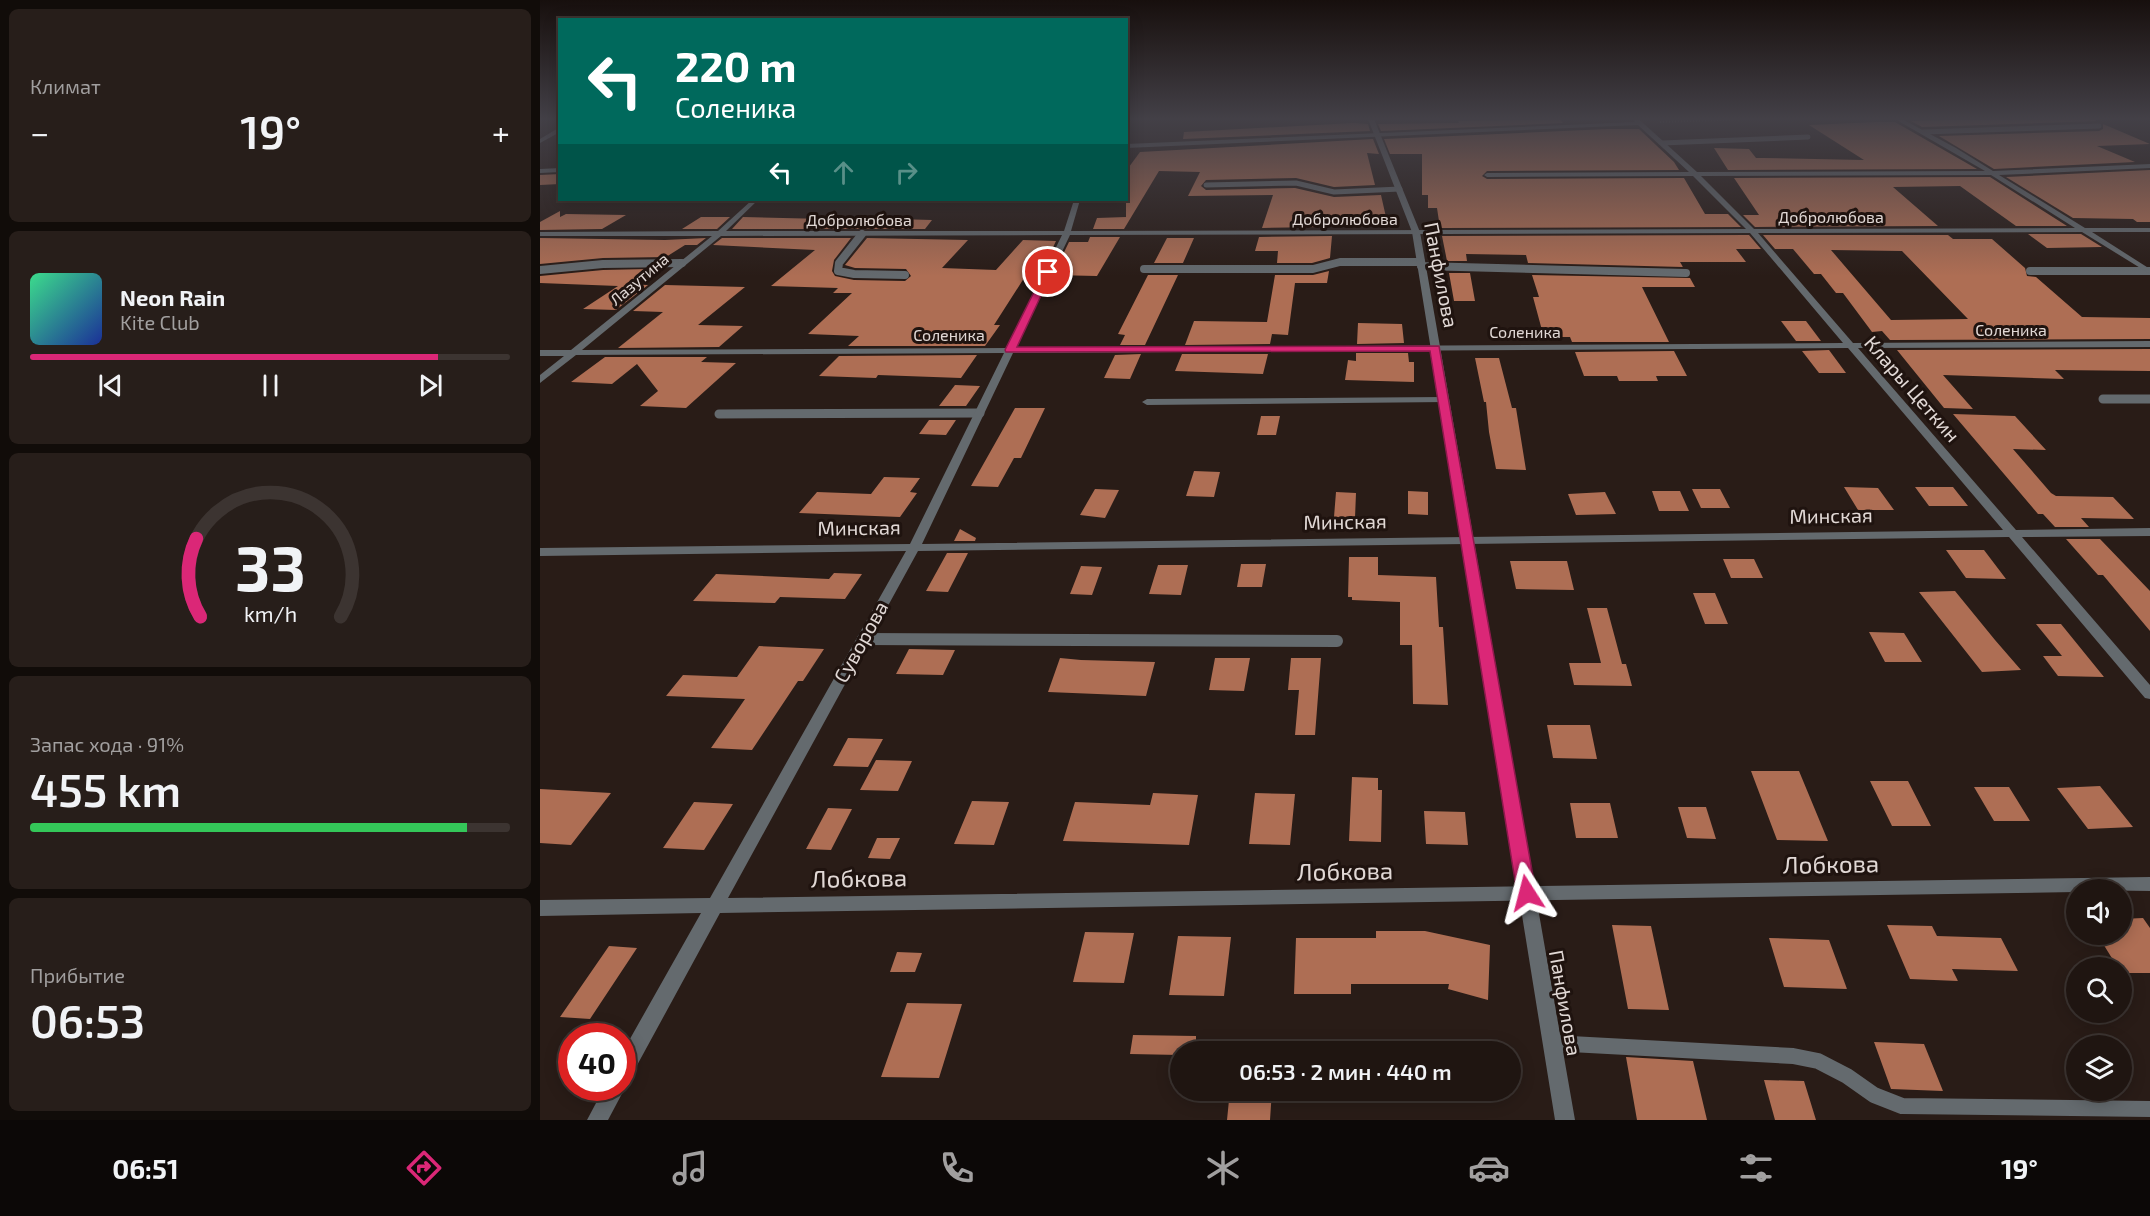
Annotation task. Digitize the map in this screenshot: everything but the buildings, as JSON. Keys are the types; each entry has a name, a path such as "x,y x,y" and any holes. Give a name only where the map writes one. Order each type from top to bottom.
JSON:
{"street":[{"name":"Панфилова","path":"1393,171 1416,232 1565,1120"},
{"name":"Клары Цеткин","path":"1692,171 1752,231 2150,694"},
{"path":"1989,171 2149,272"},
{"path":"1487,175 2031,171"},
{"name":"Лазутина","path":"540,380 719,234 754,201"},
{"name":"Суворова","path":"636,1048 914,547 1067,233 1077,201"},
{"name":"Добролюбова","path":"540,234 2150,230"},
{"name":"Соленика","path":"540,353 2150,344"},
{"path":"1147,402 1444,400"},
{"name":"Минская","path":"540,552 2150,532"},
{"name":"Лобкова","path":"540,908 2150,884"},
{"path":"597,1120 608,1101"}],"lane":[{"path":"1206,184 1296,183 1334,192 1400,189"},
{"path":"862,234 839,263 838,271 854,274 905,275"},
{"path":"1144,269 1313,268 1340,262 1686,273"},
{"path":"540,270 603,264 682,263"},
{"path":"2030,270 2149,272"},
{"path":"2103,399 2150,399"},
{"path":"719,414 980,413"},
{"path":"862,639 1336,641"},
{"path":"1552,1043 1793,1056 1818,1061 1847,1076 1874,1095 1902,1106 2150,1109"}],"route":[{"path":"1048,272 1010,350 1435,348 1527,893"}]}
